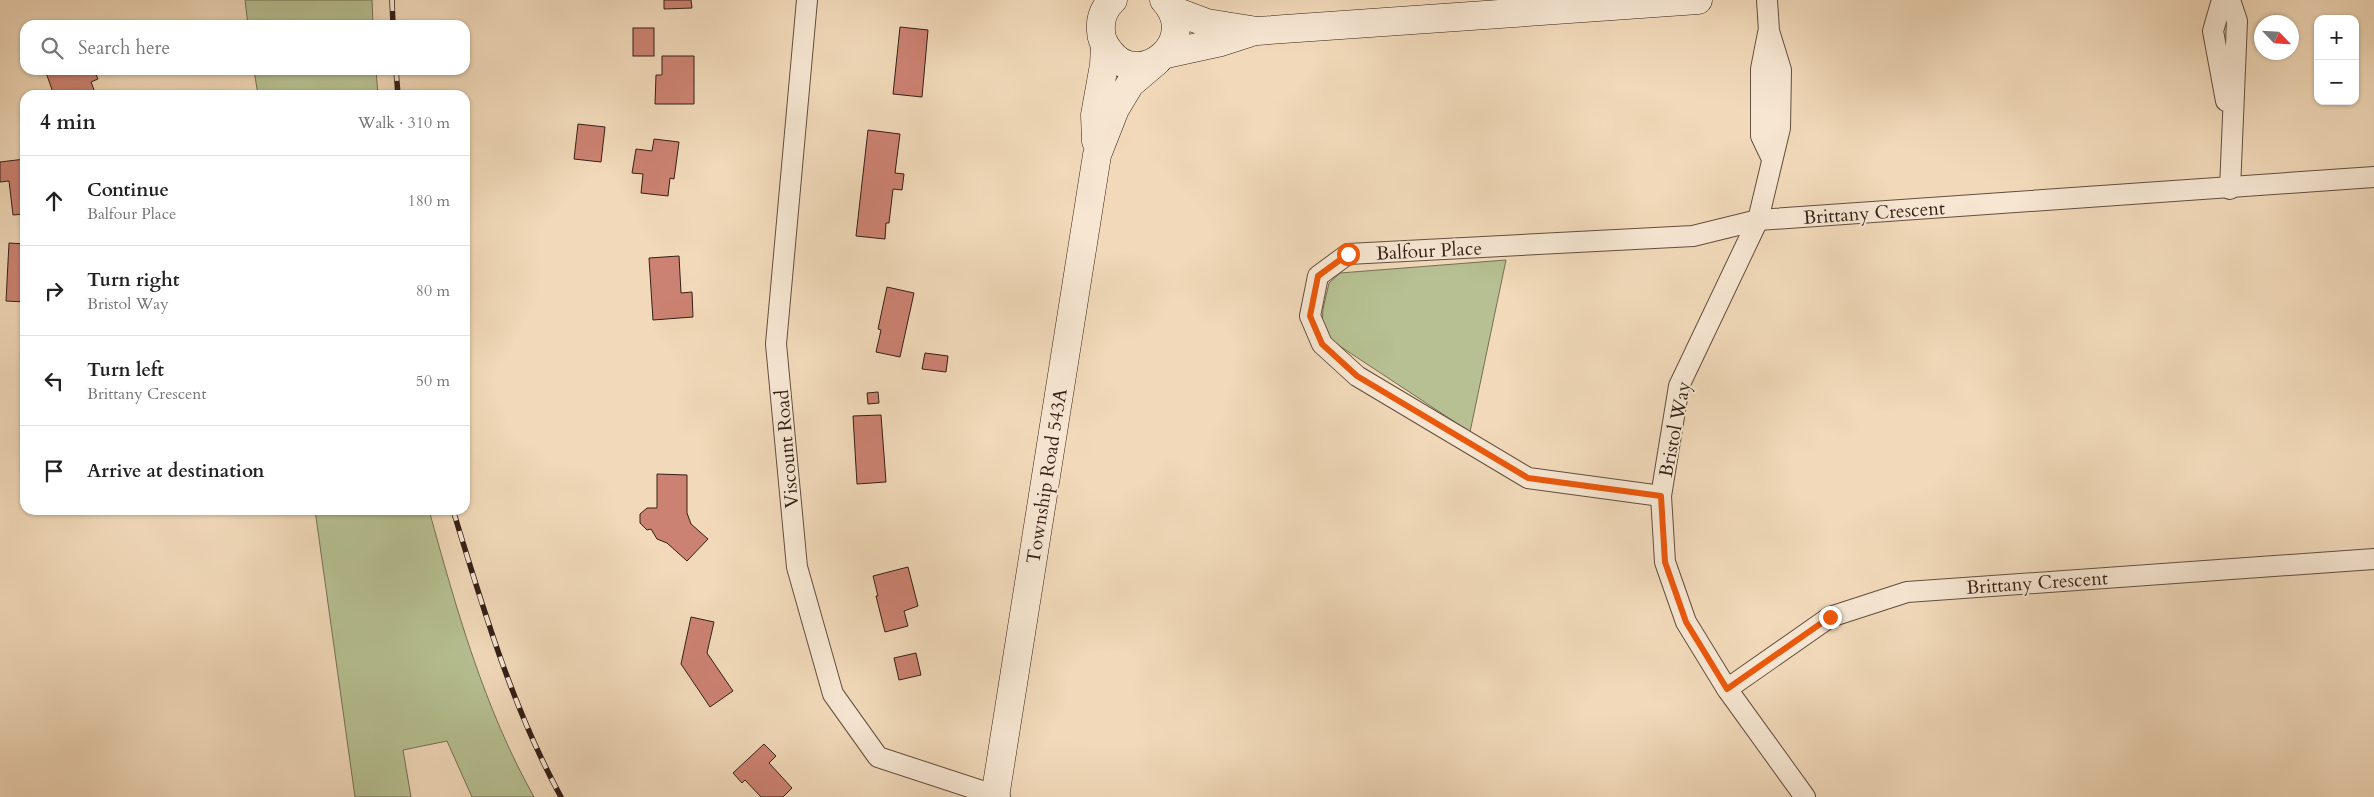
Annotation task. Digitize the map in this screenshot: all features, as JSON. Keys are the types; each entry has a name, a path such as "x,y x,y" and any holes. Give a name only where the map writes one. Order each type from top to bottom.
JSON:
{"main road":[{"name":"Township Road 543A","path":"1097,155 1094,115 1104,66 1105,46 1101,36 1100,24 1103,14 1113,0"},
{"path":"1167,3 1207,23 1258,30 1698,0"},
{"path":"1162,57 1173,44 1176,33 1176,21 1167,3"},
{"path":"1105,46 1112,56 1128,64 1146,65 1162,57 1221,42 1258,30"},
{"name":"Township Road 543A","path":"997,796 1097,155 1115,109 1130,84 1162,57"}],"street":[{"name":"Viscount Road","path":"807,0 776,344 797,567 833,694 878,757 997,796"},
{"name":"Bristol Way","path":"1767,0 1769,31 1761,69 1761,136 1772,159 1758,220 1679,386 1661,496 1665,562 1686,622 1727,689 1805,797"},
{"path":"2222,0 2213,31 2233,135"},
{"path":"2230,0 2237,21 2230,189"},
{"name":"Brittany Crescent","path":"1758,220 2374,178"},
{"name":"Balfour Place","path":"1661,496 1528,478 1357,376 1322,344 1310,316 1318,276 1348,254 1693,236 1758,220"},
{"name":"Brittany Crescent","path":"1727,689 1830,617 1907,592 2374,559"}],"green space":[{"path":"245,0 372,0 373,20 247,20"},
{"path":"255,75 376,75 378,90 257,90"},
{"path":"1506,260 1470,432 1329,339 1322,326 1323,309 1329,283 1340,273"},
{"path":"316,515 430,515 461,620 486,693 516,763 534,797 472,797 447,741 403,750 411,797 355,797"}],"building":[{"path":"664,0 691,0 692,8 664,9"},
{"path":"900,27 928,30 922,97 893,94"},
{"path":"633,28 654,28 654,56 633,56"},
{"path":"662,56 694,56 694,104 655,104 656,75 662,75"},
{"path":"47,75 96,75 98,79 91,82 94,90 52,90"},
{"path":"578,124 605,127 601,162 574,159"},
{"path":"868,130 900,134 895,173 904,174 902,190 893,189 889,223 886,223 885,239 856,236"},
{"path":"654,139 679,142 674,179 670,178 668,196 641,193 643,174 632,173 636,149 652,151"},
{"path":"20,160 20,214 13,215 9,181 0,182 0,162"},
{"path":"9,243 20,244 20,302 6,301"},
{"path":"679,256 681,293 692,292 693,317 653,320 649,258"},
{"path":"887,287 914,293 900,357 876,352 881,330 878,329"},
{"path":"925,353 948,356 946,372 922,369"},
{"path":"878,392 879,403 868,404 867,393"},
{"path":"881,415 886,482 857,484 853,416"},
{"path":"657,474 687,475 687,513 691,524 708,539 687,561 667,543 657,539 651,529 647,530 640,523 640,514 647,508 657,508"},
{"path":"908,567 918,606 904,611 908,626 885,632 873,576"},
{"path":"691,617 714,622 707,653 733,691 710,707 681,664"},
{"path":"916,653 921,675 899,680 894,658"},
{"path":"764,744 776,756 769,763 792,788 783,797 761,797 745,780 742,783 733,773"}],"railway":[{"path":"392,0 393,20"},
{"path":"396,75 398,90"},
{"path":"455,515 487,620 513,692 561,797"}],"route":[{"path":"1348,254 1318,276 1310,316 1322,344 1357,376 1528,478 1661,496 1665,562 1686,622 1727,689 1830,617"}]}
